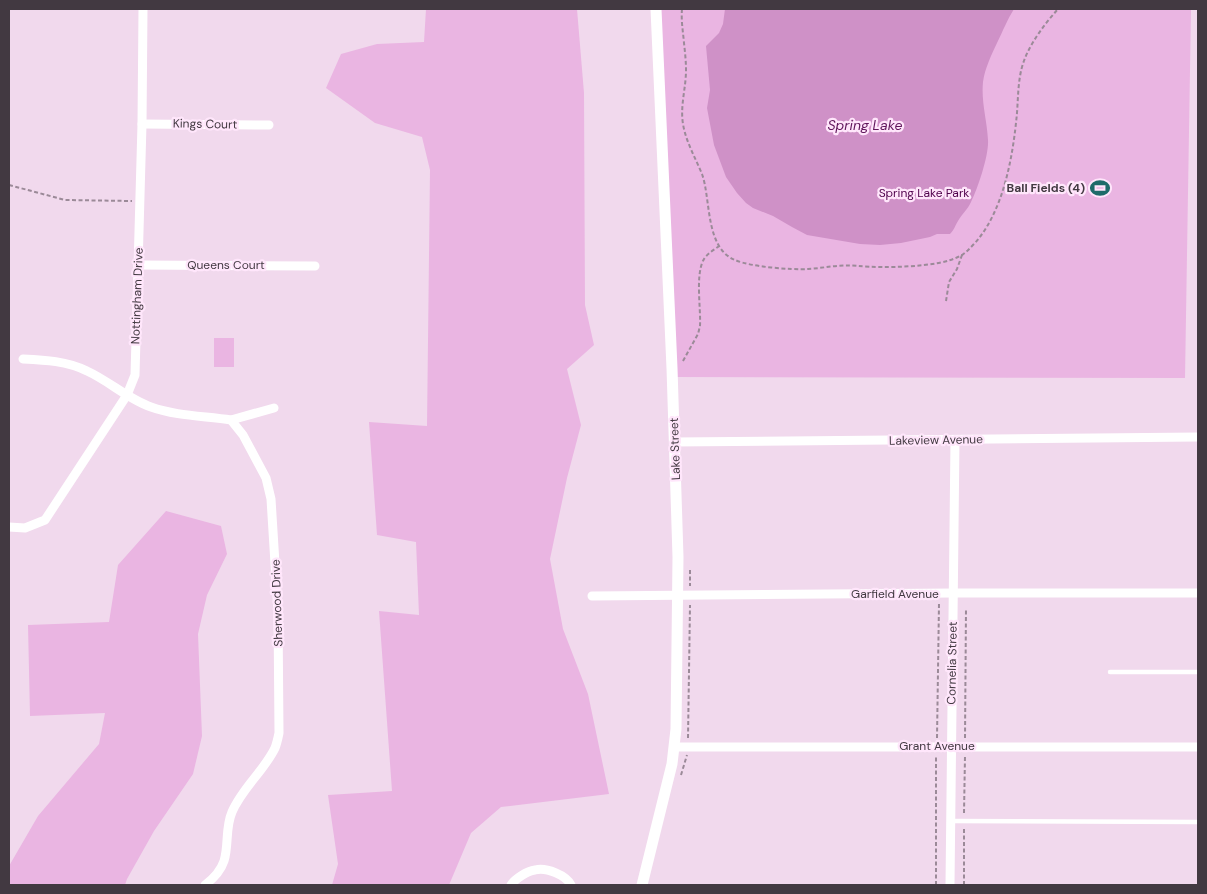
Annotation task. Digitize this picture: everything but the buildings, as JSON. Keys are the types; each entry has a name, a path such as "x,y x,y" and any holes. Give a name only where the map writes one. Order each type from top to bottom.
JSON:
{"street":[{"name":"Nottingham Drive","path":"9,527 26,528 45,520 127,395 135,376 142,124 143,9"},
{"name":"Lake Street","path":"642,885 672,764 676,729 678,557 672,368 656,9"},
{"name":"Kings Court","path":"142,124 269,125"},
{"name":"Queens Court","path":"138,265 315,266"},
{"path":"23,359 54,361 73,365 89,371 150,407 174,412 231,420 274,408"},
{"name":"Sherwood Drive","path":"206,885 224,862 229,820 233,809 240,796 269,758 276,746 279,733 278,612 271,499 266,478 244,435 231,420"},
{"name":"Lakeview Avenue","path":"674,442 1198,437"},
{"name":"Cornelia Street","path":"950,885 955,440"},
{"name":"Garfield Avenue","path":"592,596 1198,593"},
{"name":"Grant Avenue","path":"675,746 1198,747"},
{"path":"510,885 515,880 535,870 554,871 569,881 571,885"}],"lane":[{"path":"1110,672 1198,672"},
{"path":"950,821 1198,822"}],"path":[{"path":"682,9 681,19 686,72 682,122 687,142 702,175 709,218 719,246 729,257 736,261 762,266 807,269 842,265 902,266 947,261 969,250 991,218 1010,164 1014,146 1021,70 1033,44 1058,9"},
{"path":"9,185 64,200 139,201"},
{"path":"682,361 694,343 700,326 700,277 702,265 708,254 719,246"},
{"path":"946,301 949,282 957,269 962,255"},
{"path":"936,885 936,746 939,604 942,593"}],"green space":[{"path":"426,9 577,9 584,93 585,305 594,345 567,369 581,425 567,478 550,559 563,629 588,694 609,794 501,807 471,833 449,885 332,885 338,864 328,795 392,791 379,611 419,615 416,542 377,535 369,422 427,426 430,170 422,137 375,123 326,88 341,54 377,44 424,42"},
{"name":"Spring Lake Park","path":"656,9 1191,9 1185,378 673,377"},
{"path":"214,338 234,338 234,367 214,367"},
{"path":"166,511 221,526 227,554 207,595 198,634 202,736 193,774 154,831 125,885 9,885 9,866 38,816 99,744 105,713 30,716 28,625 109,622 118,565"}],"water":[{"name":"Spring Lake","path":"725,9 1014,9 987,67 983,82 988,146 983,171 970,205 950,234 937,234 901,243 860,244 807,235 746,203 726,177 714,145 707,108 710,90 706,46 719,33 723,24"}],"place":[{"name":"Ball Fields (4)","path":"1100,188"}]}
